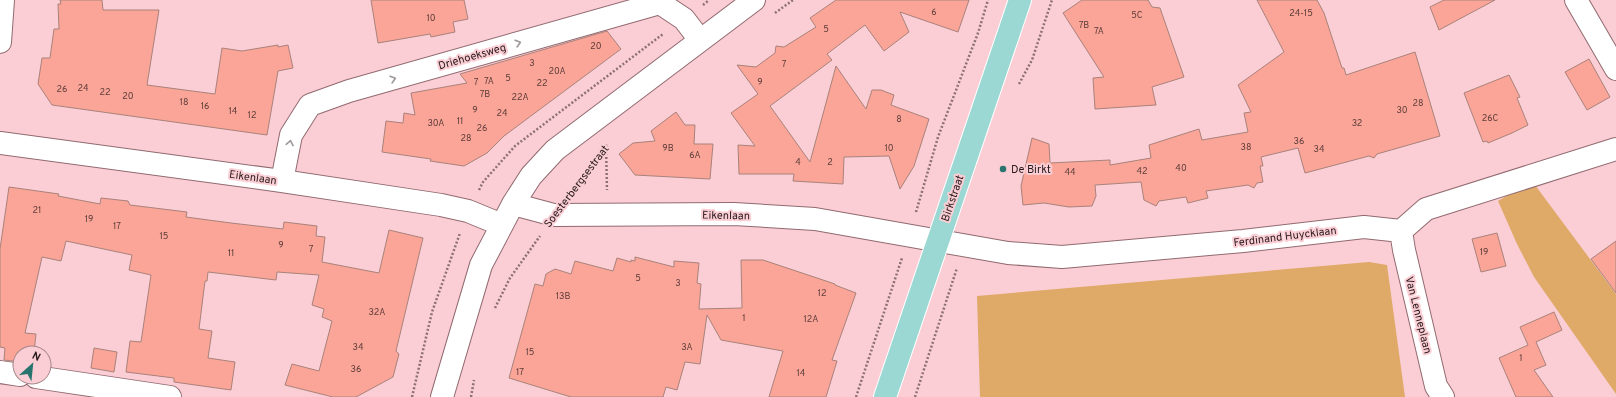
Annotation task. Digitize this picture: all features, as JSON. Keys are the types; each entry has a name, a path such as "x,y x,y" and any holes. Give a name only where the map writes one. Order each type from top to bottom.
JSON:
{"main road":[{"name":"Birkstraat","path":"885,397 1020,0"}],"street":[{"path":"0,42 3,0"},
{"path":"442,397 481,265 513,204 531,176 555,150 754,0"},
{"path":"1576,0 1616,69"},
{"name":"Driehoeksweg","path":"282,181 291,134 310,105 349,91 660,3 681,9 700,40"},
{"name":"Eikenlaan","path":"0,143 282,181 441,205 468,211 502,225"},
{"path":"1401,231 1426,209 1616,149"},
{"name":"Eikenlaan","path":"513,204 554,215 734,214 814,219 937,242"},
{"name":"Ferdinand Huycklaan","path":"937,242 1008,254 1062,257 1243,241 1364,227 1401,231"},
{"name":"Van Lenneplaan","path":"1401,231 1404,250 1436,386 1443,397"},
{"path":"0,372 12,374"},
{"path":"52,379 170,397"}],"path":[{"path":"774,14 793,0"},
{"path":"856,397 909,237 938,137 978,33 988,0"},
{"name":"Soesterbergsestraat","path":"493,313 510,278 554,215 606,145 612,140"},
{"path":"606,145 608,214"},
{"path":"471,397 476,374"}],"shaded area":[{"path":"1532,181 1616,294 1616,394 1534,277 1517,244 1498,201"},
{"path":"1369,262 1387,265 1405,397 980,397 977,296"}],"building":[{"path":"60,0 102,0 103,10 159,10 147,85 215,94 222,48 242,51 278,45 278,47 288,45 293,68 278,71 267,135 52,105 38,84 42,58 50,58 54,29 59,29 58,4 61,4"},
{"path":"371,0 464,0 468,19 453,22 455,32 431,37 430,34 378,43"},
{"path":"836,0 969,0 958,32 900,12 909,32 884,51 865,25 827,54 832,60 770,106 810,162 836,66 866,109 872,90 881,90 894,95 891,105 929,119 914,166 900,189 889,156 844,157 843,184 793,181 794,174 739,174 738,145 755,146 731,113 758,94 737,65 756,67 775,53 776,46 784,47 816,27 810,18"},
{"path":"1082,0 1148,0 1152,7 1160,8 1184,77 1152,87 1156,105 1095,109 1093,78 1104,77 1063,13"},
{"path":"1257,0 1317,0 1324,13 1342,68 1344,68 1346,75 1415,52 1440,136 1377,154 1374,158 1369,156 1305,173 1298,148 1261,157 1263,166 1260,166 1263,182 1257,183 1254,188 1248,185 1206,191 1208,198 1188,203 1186,197 1159,201 1156,206 1144,200 1141,182 1095,185 1096,196 1092,206 1069,207 1044,203 1023,205 1021,186 1032,138 1049,144 1050,163 1110,160 1110,165 1151,158 1149,145 1199,129 1202,140 1248,132 1244,113 1251,112 1238,85 1284,52"},
{"path":"1444,0 1495,0 1439,30 1430,7"},
{"path":"607,31 621,49 504,136 487,153 464,166 430,161 431,159 382,152 386,121 403,123 404,113 415,115 411,93 467,83 460,74"},
{"path":"1589,59 1610,97 1587,110 1565,72"},
{"path":"1509,75 1520,97 1517,98 1528,125 1488,143 1487,141 1483,142 1464,93"},
{"path":"676,112 685,125 695,125 694,144 713,144 710,179 635,175 619,154 633,143 655,141 651,131"},
{"path":"9,187 59,194 58,196 100,204 101,198 128,201 130,205 187,212 186,217 231,223 283,229 284,222 317,226 316,236 325,237 322,262 379,273 389,230 423,238 396,351 399,354 393,377 356,397 333,397 285,385 292,364 319,371 332,321 322,317 324,309 312,305 319,275 277,272 276,280 208,272 207,281 205,281 199,329 212,331 208,358 235,362 231,390 174,382 174,378 126,372 130,341 141,342 151,275 129,270 132,255 66,241 61,261 42,257 25,333 36,334 35,345 12,345 12,361 4,360 5,348 0,347 0,249"},
{"path":"1497,233 1506,266 1481,272 1472,239"},
{"path":"1616,241 1616,293 1591,259"},
{"path":"635,257 674,267 674,261 699,263 697,283 701,284 699,309 742,308 741,260 763,260 835,284 856,293 832,360 837,361 826,397 769,397 783,351 721,340 707,315 700,364 685,362 677,390 666,387 663,397 571,397 509,378 535,284 543,286 546,274 555,269 571,274 575,261 613,271 617,258 631,262 631,260 635,261"},
{"path":"1554,312 1562,330 1536,342 1546,365 1534,370 1553,397 1516,397 1499,358 1528,345 1520,327"},
{"path":"94,348 117,352 114,372 91,368"}],"place":[{"name":"De Birkt","path":"1003,169"}]}
